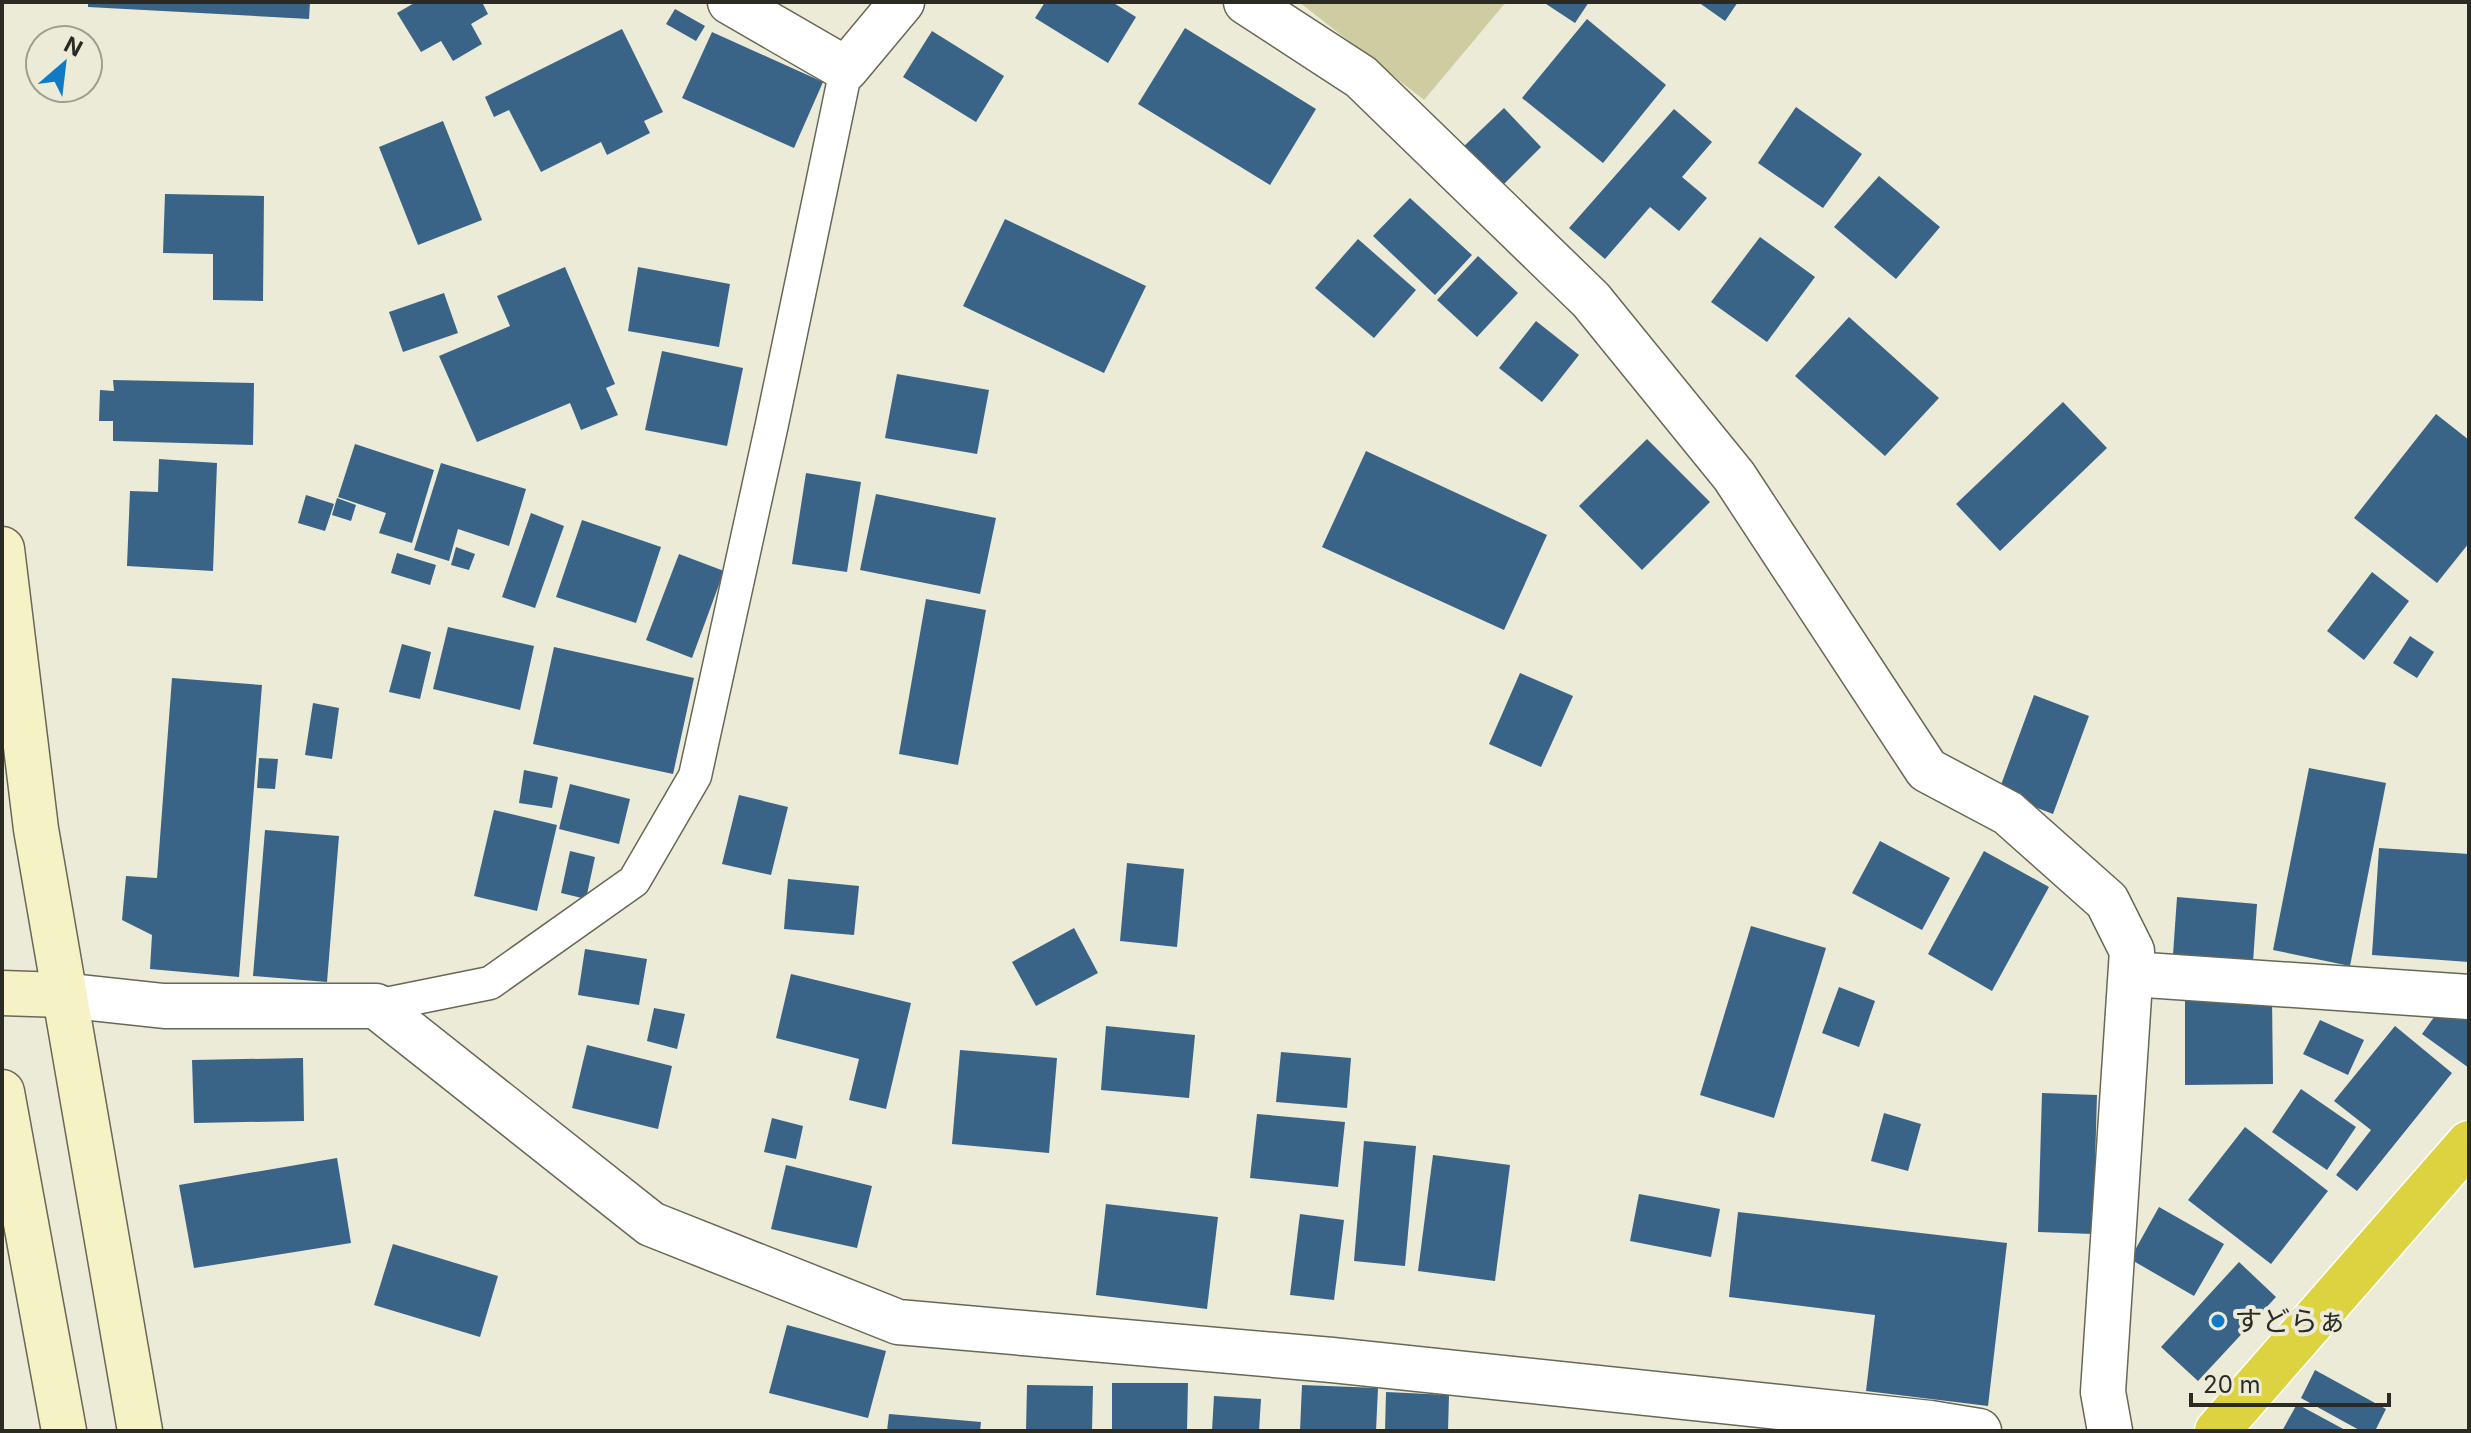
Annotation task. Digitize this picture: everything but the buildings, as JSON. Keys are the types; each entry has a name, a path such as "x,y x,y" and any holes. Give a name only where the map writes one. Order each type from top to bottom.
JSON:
{"highway":[{"path":"2217,1431 2469,1143"}],"street":[{"path":"730,2 846,69 902,2"},
{"path":"1246,2 1361,77 1591,300 1734,476 1927,770 2008,813 2107,901 2132,951 2103,1392 2110,1431"},
{"path":"2,549 28,775 62,995 140,1431"},
{"path":"2131,974 2469,997"},
{"path":"2,993 62,995 164,1006 376,1006 651,1224 898,1322 1332,1360 1930,1423 1979,1431"},
{"path":"2,1092 64,1431"}],"lane":[{"path":"376,1006 490,983 634,881 695,776 846,69"}],"shaded area":[{"path":"1299,2 1506,2 1424,100"}],"place":[{"name":"すどらぁ","path":"2218,1321"}]}
